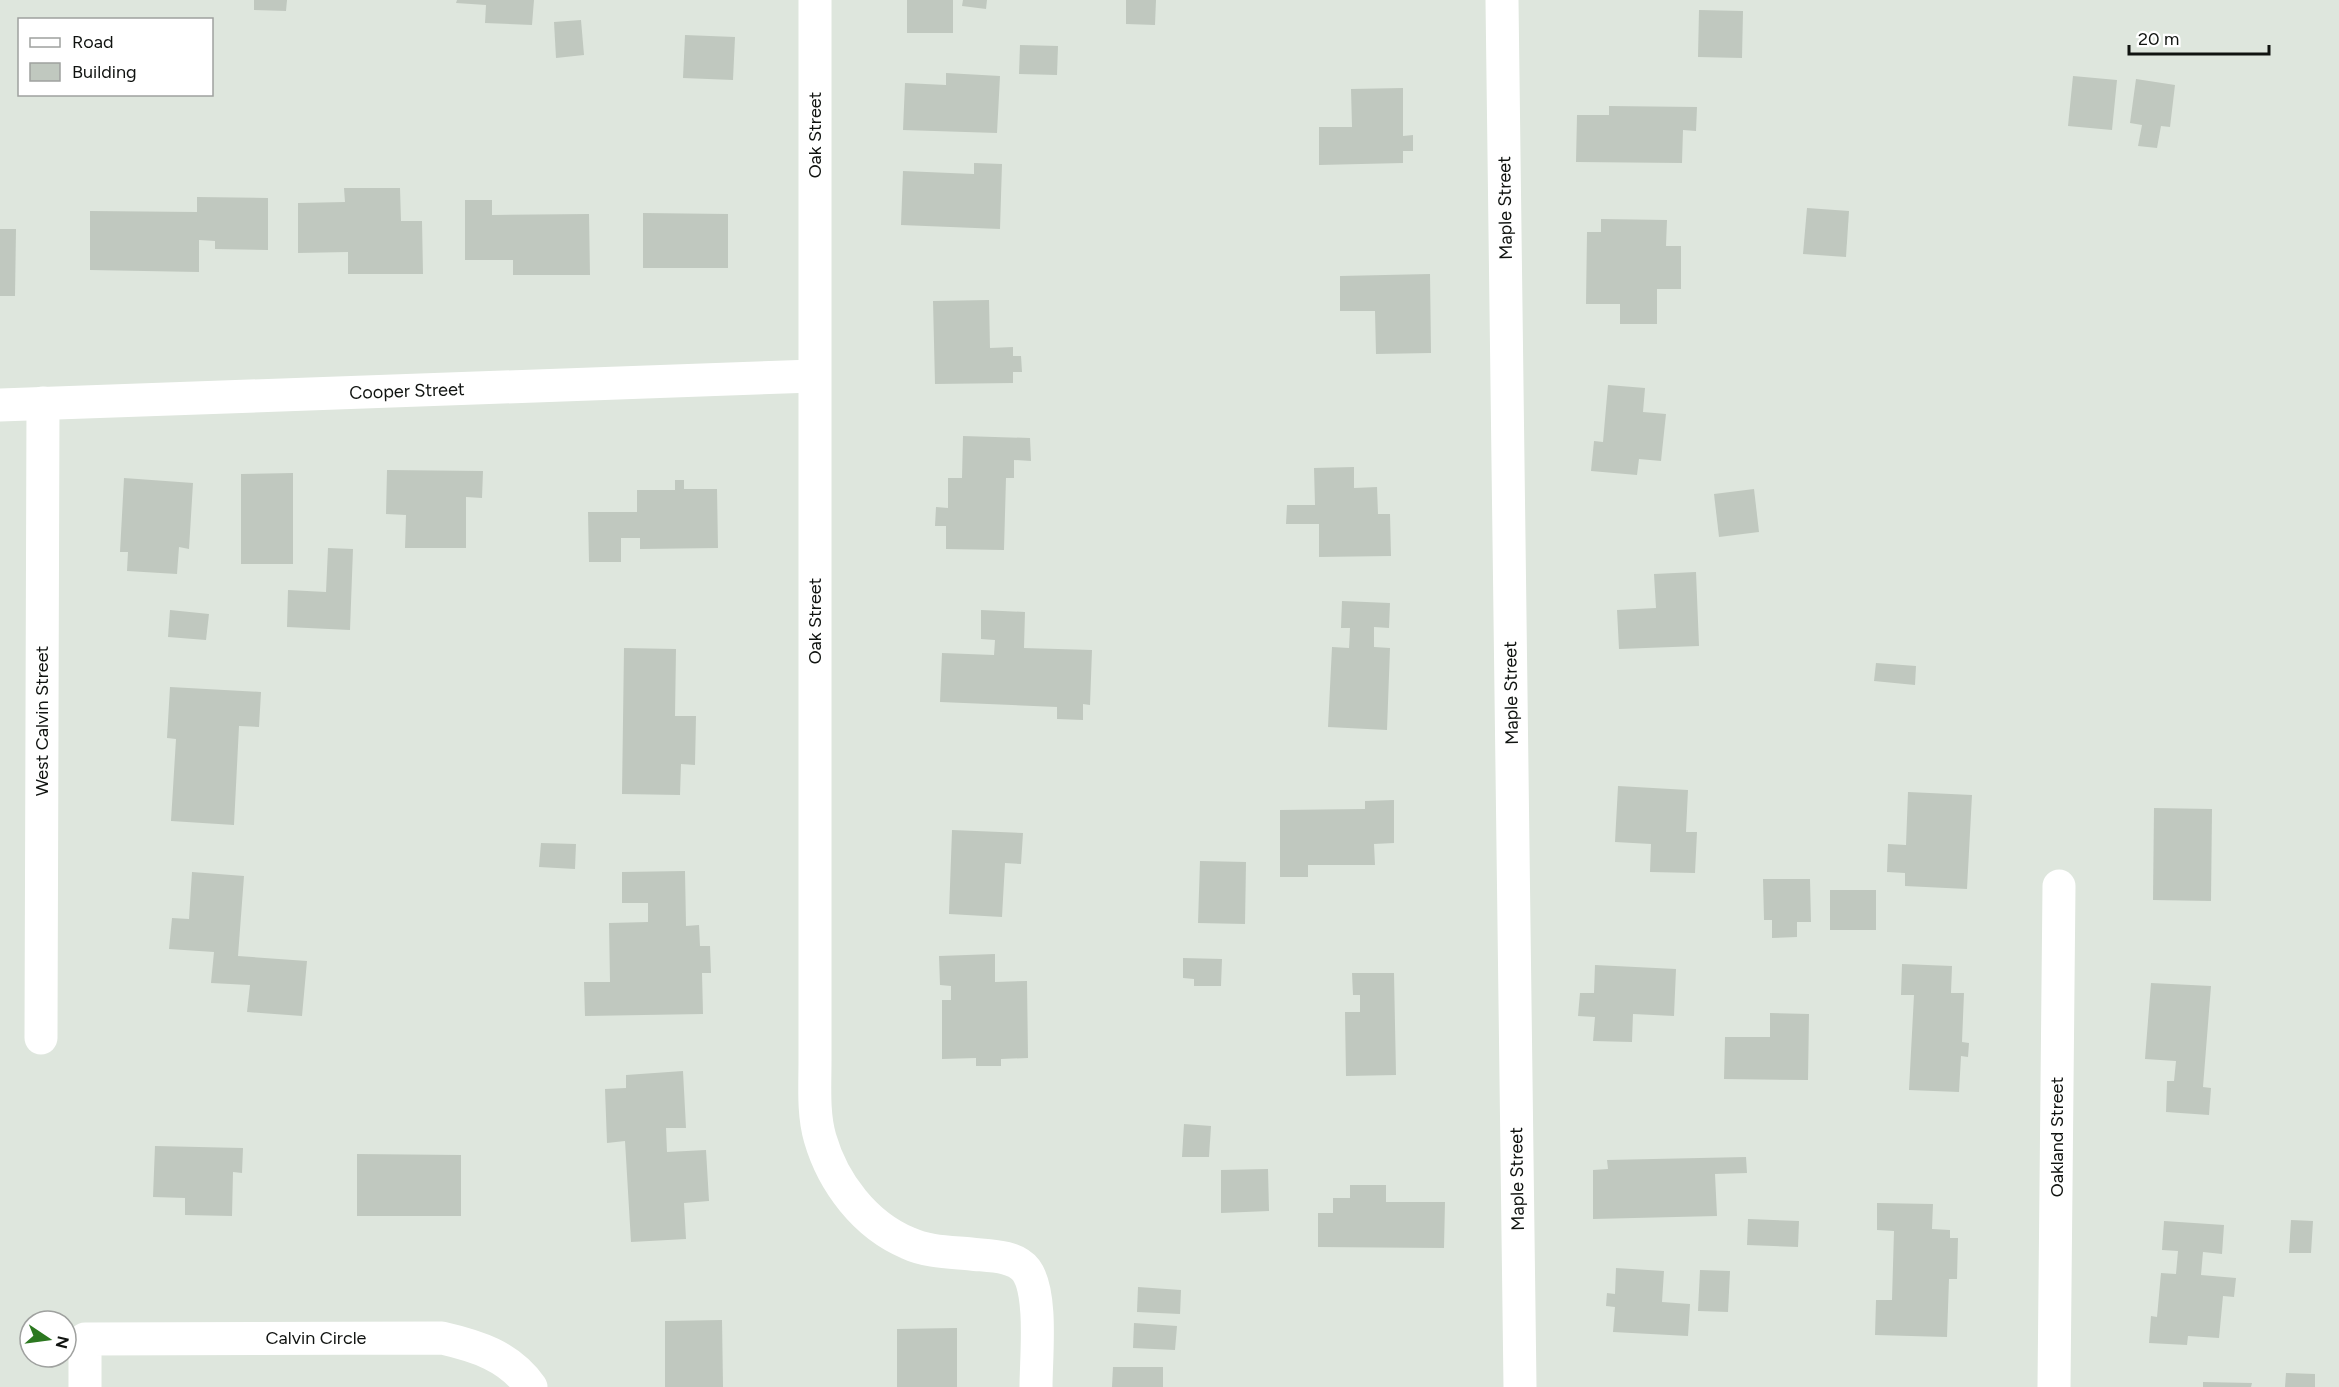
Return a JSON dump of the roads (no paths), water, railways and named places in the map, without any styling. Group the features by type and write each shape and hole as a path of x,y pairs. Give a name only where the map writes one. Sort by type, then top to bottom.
{"street":[{"name":"Oak Street","path":"815,0 816,1113 820,1137 839,1182 853,1202 875,1223 909,1244 934,1250 1010,1259 1020,1264 1029,1276 1035,1294 1036,1387"},
{"name":"Maple Street","path":"1502,0 1520,1387"},
{"name":"Cooper Street","path":"0,405 814,376"},
{"name":"West Calvin Street","path":"41,1038 43,403"},
{"name":"Oakland Street","path":"2055,1387 2059,886"},
{"name":"Calvin Circle","path":"85,1387 85,1339 442,1338 469,1344 498,1356 518,1370 531,1387"}]}
